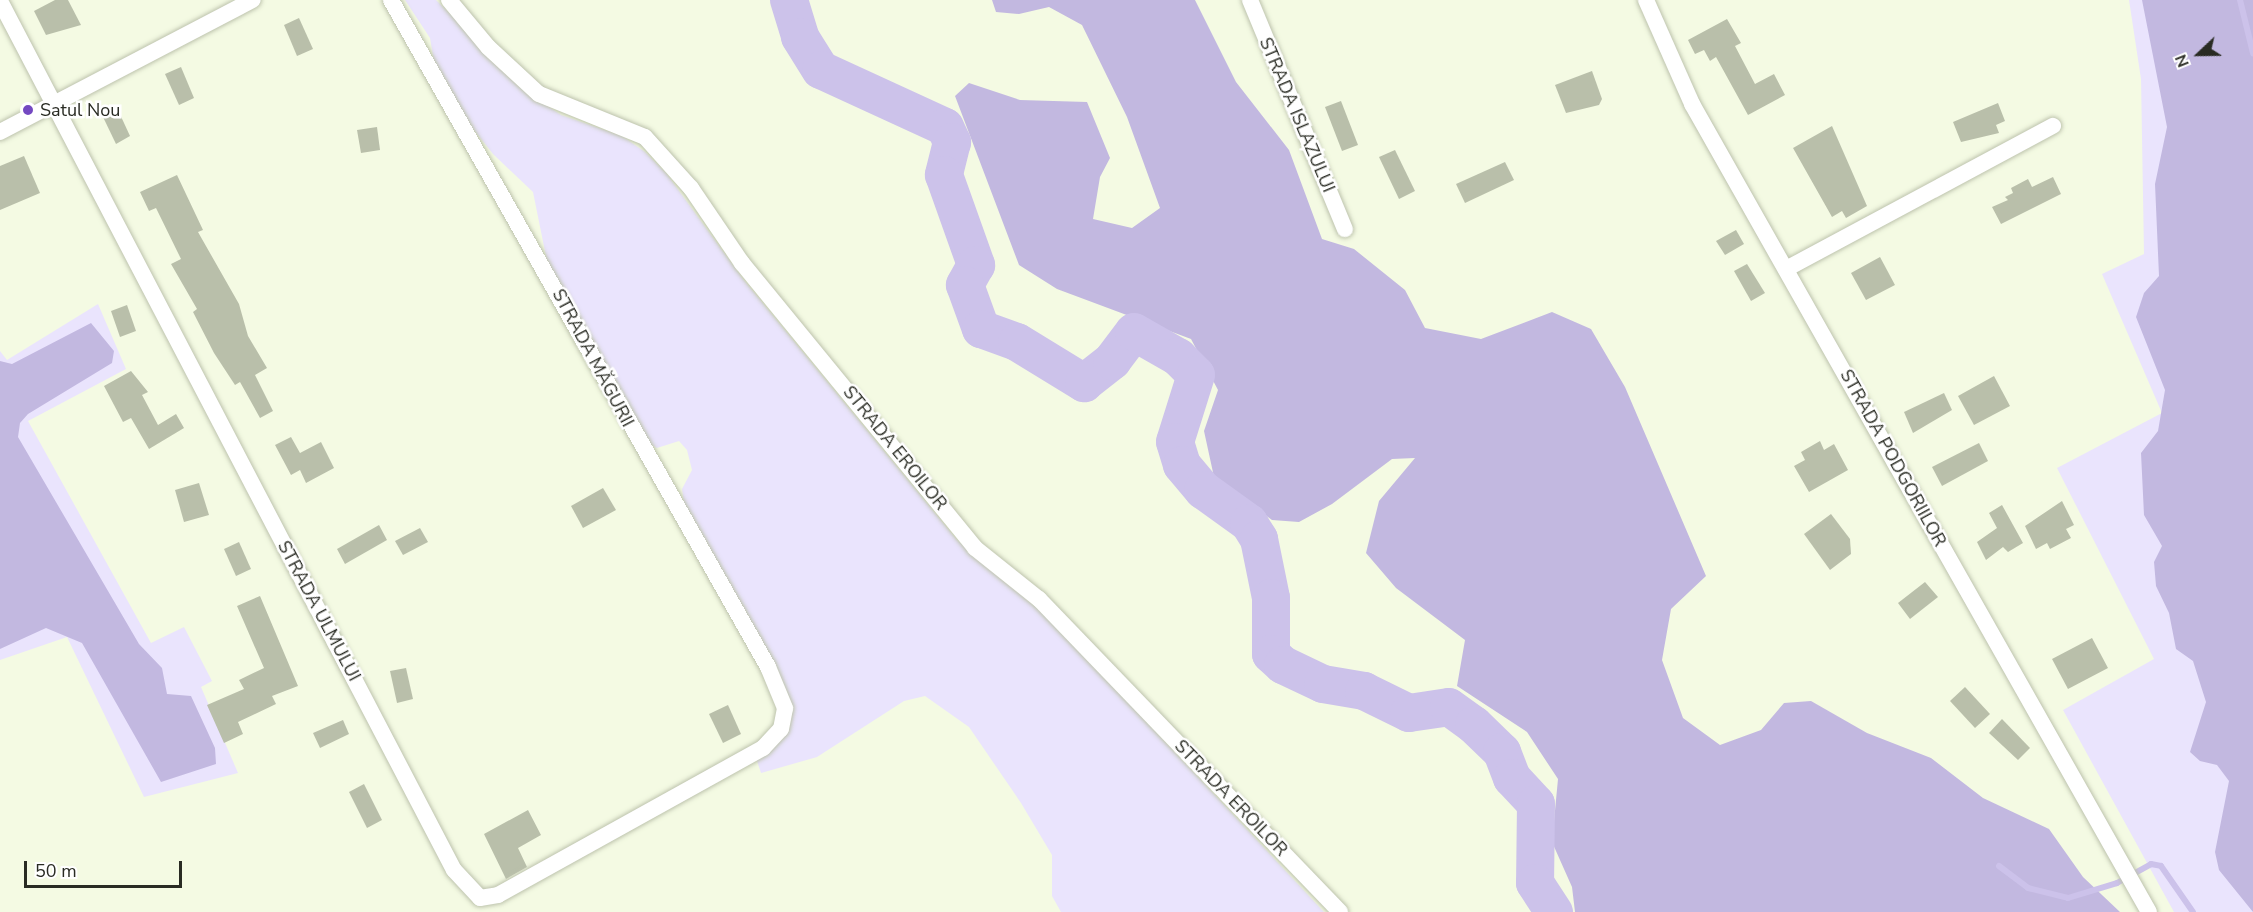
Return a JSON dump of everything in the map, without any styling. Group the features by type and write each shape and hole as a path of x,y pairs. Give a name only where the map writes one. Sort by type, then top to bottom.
{"street":[{"path":"0,132 253,0"},
{"name":"STRADA MĂGURII","path":"391,0 768,667 784,698 783,719"},
{"name":"STRADA EROILOR","path":"449,0 488,47 539,94 645,137 691,188 742,262 975,548 1039,599 1340,912"},
{"name":"STRADA ISLAZULUI","path":"1250,0 1345,229"},
{"name":"STRADA PODGORIILOR","path":"1646,0 1692,104 2149,912"},
{"name":"STRADA ULMULUI","path":"0,1 466,886 480,898 498,895 763,748 776,736 783,719"},
{"path":"1786,269 2054,126"}],"shaded area":[{"path":"405,0 436,0 534,97 561,115 622,136 645,152 666,173 743,279 957,540 1054,623 1324,912 1061,912 1052,896 1052,855 1021,803 969,727 925,696 904,701 817,757 761,773 756,758 789,730 791,707 684,504 682,489 692,470 687,450 679,441 657,448 648,443 553,291 533,192 493,154 458,110 435,68 430,38"},
{"path":"992,0 1195,0 1236,82 1289,150 1322,239 1354,249 1405,290 1425,328 1481,339 1552,312 1591,329 1625,387 1706,576 1671,609 1662,660 1683,718 1720,745 1761,730 1784,703 1811,701 1867,733 1931,758 1983,798 2049,829 2083,877 2120,912 1575,912 1572,887 1552,842 1558,779 1527,732 1457,686 1465,640 1396,588 1366,553 1379,501 1415,458 1392,459 1332,504 1299,522 1272,520 1214,477 1204,431 1218,390 1191,339 1057,289 1019,265 955,96 969,83 1020,100 1087,102 1110,158 1100,177 1093,219 1132,228 1160,208 1127,117 1082,25 1049,7 1019,14 996,12"},
{"path":"2129,0 2253,0 2253,912 2174,912 2063,710 2154,659 2057,468 2162,413 2102,274 2144,254 2141,79"},
{"path":"2142,0 2253,0 2253,912 2219,870 2215,852 2229,781 2217,765 2200,761 2190,752 2206,702 2193,661 2176,649 2169,613 2156,586 2154,562 2162,546 2144,515 2141,453 2158,431 2165,390 2136,317 2144,293 2159,276 2155,184 2167,127"},
{"path":"98,304 126,369 28,421 151,643 184,627 212,681 201,687 238,773 144,797 67,637 0,660 0,351 7,360"},
{"path":"91,323 114,351 112,363 28,414 20,423 18,437 139,644 162,668 167,694 191,696 215,748 216,764 161,782 82,643 46,628 0,649 0,361 12,364"}],"building":[{"path":"55,0 68,0 81,25 46,35 34,11"},
{"path":"299,18 313,49 297,56 284,25"},
{"path":"1727,19 1741,43 1735,46 1755,84 1774,74 1785,95 1748,115 1716,57 1710,61 1704,50 1695,54 1688,40"},
{"path":"181,67 194,98 179,105 165,74"},
{"path":"1592,71 1602,99 1599,105 1566,113 1555,85"},
{"path":"1341,101 1358,145 1342,151 1325,107"},
{"path":"1998,103 2005,121 1996,125 1999,133 1961,142 1953,122"},
{"path":"118,110 130,136 116,144 103,117"},
{"path":"1832,126 1867,206 1846,218 1842,211 1832,217 1793,148"},
{"path":"377,127 380,150 361,153 357,130"},
{"path":"1395,150 1415,191 1399,199 1379,157"},
{"path":"24,156 40,193 0,210 0,166"},
{"path":"1505,162 1514,180 1465,203 1456,184"},
{"path":"177,175 203,230 198,232 239,304 248,336 267,368 255,375 273,411 260,418 240,382 235,385 214,353 193,312 197,309 171,264 181,259 156,208 149,211 140,192"},
{"path":"2053,177 2061,194 2001,224 1992,207 2008,200 2005,197 2013,193 2011,188 2028,179 2032,187"},
{"path":"1736,230 1744,244 1725,255 1716,241"},
{"path":"1880,257 1895,285 1866,300 1851,273"},
{"path":"1747,264 1765,293 1751,301 1734,271"},
{"path":"127,305 136,331 120,337 111,311"},
{"path":"131,371 148,392 142,395 158,425 176,414 184,428 149,449 131,418 123,422 104,386"},
{"path":"1994,376 2010,406 1974,425 1958,396"},
{"path":"1944,393 1952,410 1913,433 1904,412"},
{"path":"291,437 300,453 321,442 334,468 306,483 300,470 291,475 275,445"},
{"path":"1820,441 1824,450 1834,444 1848,470 1809,492 1794,466 1805,460 1801,452"},
{"path":"1979,443 1988,461 1942,486 1932,467"},
{"path":"199,483 209,515 184,522 175,490"},
{"path":"603,488 616,510 583,528 571,506"},
{"path":"2062,501 2074,525 2066,529 2071,538 2050,549 2047,543 2036,549 2025,526"},
{"path":"2002,505 2023,543 2008,552 2003,547 1986,560 1977,542 1997,528 1989,513"},
{"path":"1831,514 1850,539 1851,554 1830,570 1804,534"},
{"path":"379,525 387,540 345,564 337,549"},
{"path":"420,528 428,542 403,555 395,541"},
{"path":"239,542 251,569 236,576 224,549"},
{"path":"1925,582 1938,597 1910,619 1898,603"},
{"path":"260,596 298,686 272,696 276,704 238,722 243,734 224,743 207,705 244,689 239,680 264,668 237,606"},
{"path":"2092,638 2108,668 2068,689 2052,659"},
{"path":"406,668 413,699 397,703 390,671"},
{"path":"1965,687 1990,714 1975,728 1950,701"},
{"path":"728,705 741,734 723,743 709,714"},
{"path":"2002,719 2030,748 2018,760 1989,733"},
{"path":"343,720 349,734 320,748 313,733"},
{"path":"364,784 382,820 367,828 349,792"},
{"path":"528,810 541,835 518,848 527,867 506,879 484,834"}],"waterway":[{"path":"789,0 800,37 821,70 945,127 952,142 944,175 976,265 965,285 981,329 1017,342 1084,383 1112,361 1134,332 1178,357 1196,375 1175,442 1182,465 1203,490 1249,523 1259,539 1271,598 1271,654 1283,665 1323,684 1364,691 1409,713 1449,707 1474,725 1502,752 1512,778 1536,804 1535,883 1554,912"},
{"path":"2240,0 2253,53"},
{"path":"1999,866 2028,888 2068,898 2117,883 2151,864 2161,866 2193,912"}],"place":[{"name":"Satul Nou","path":"28,110"}]}
